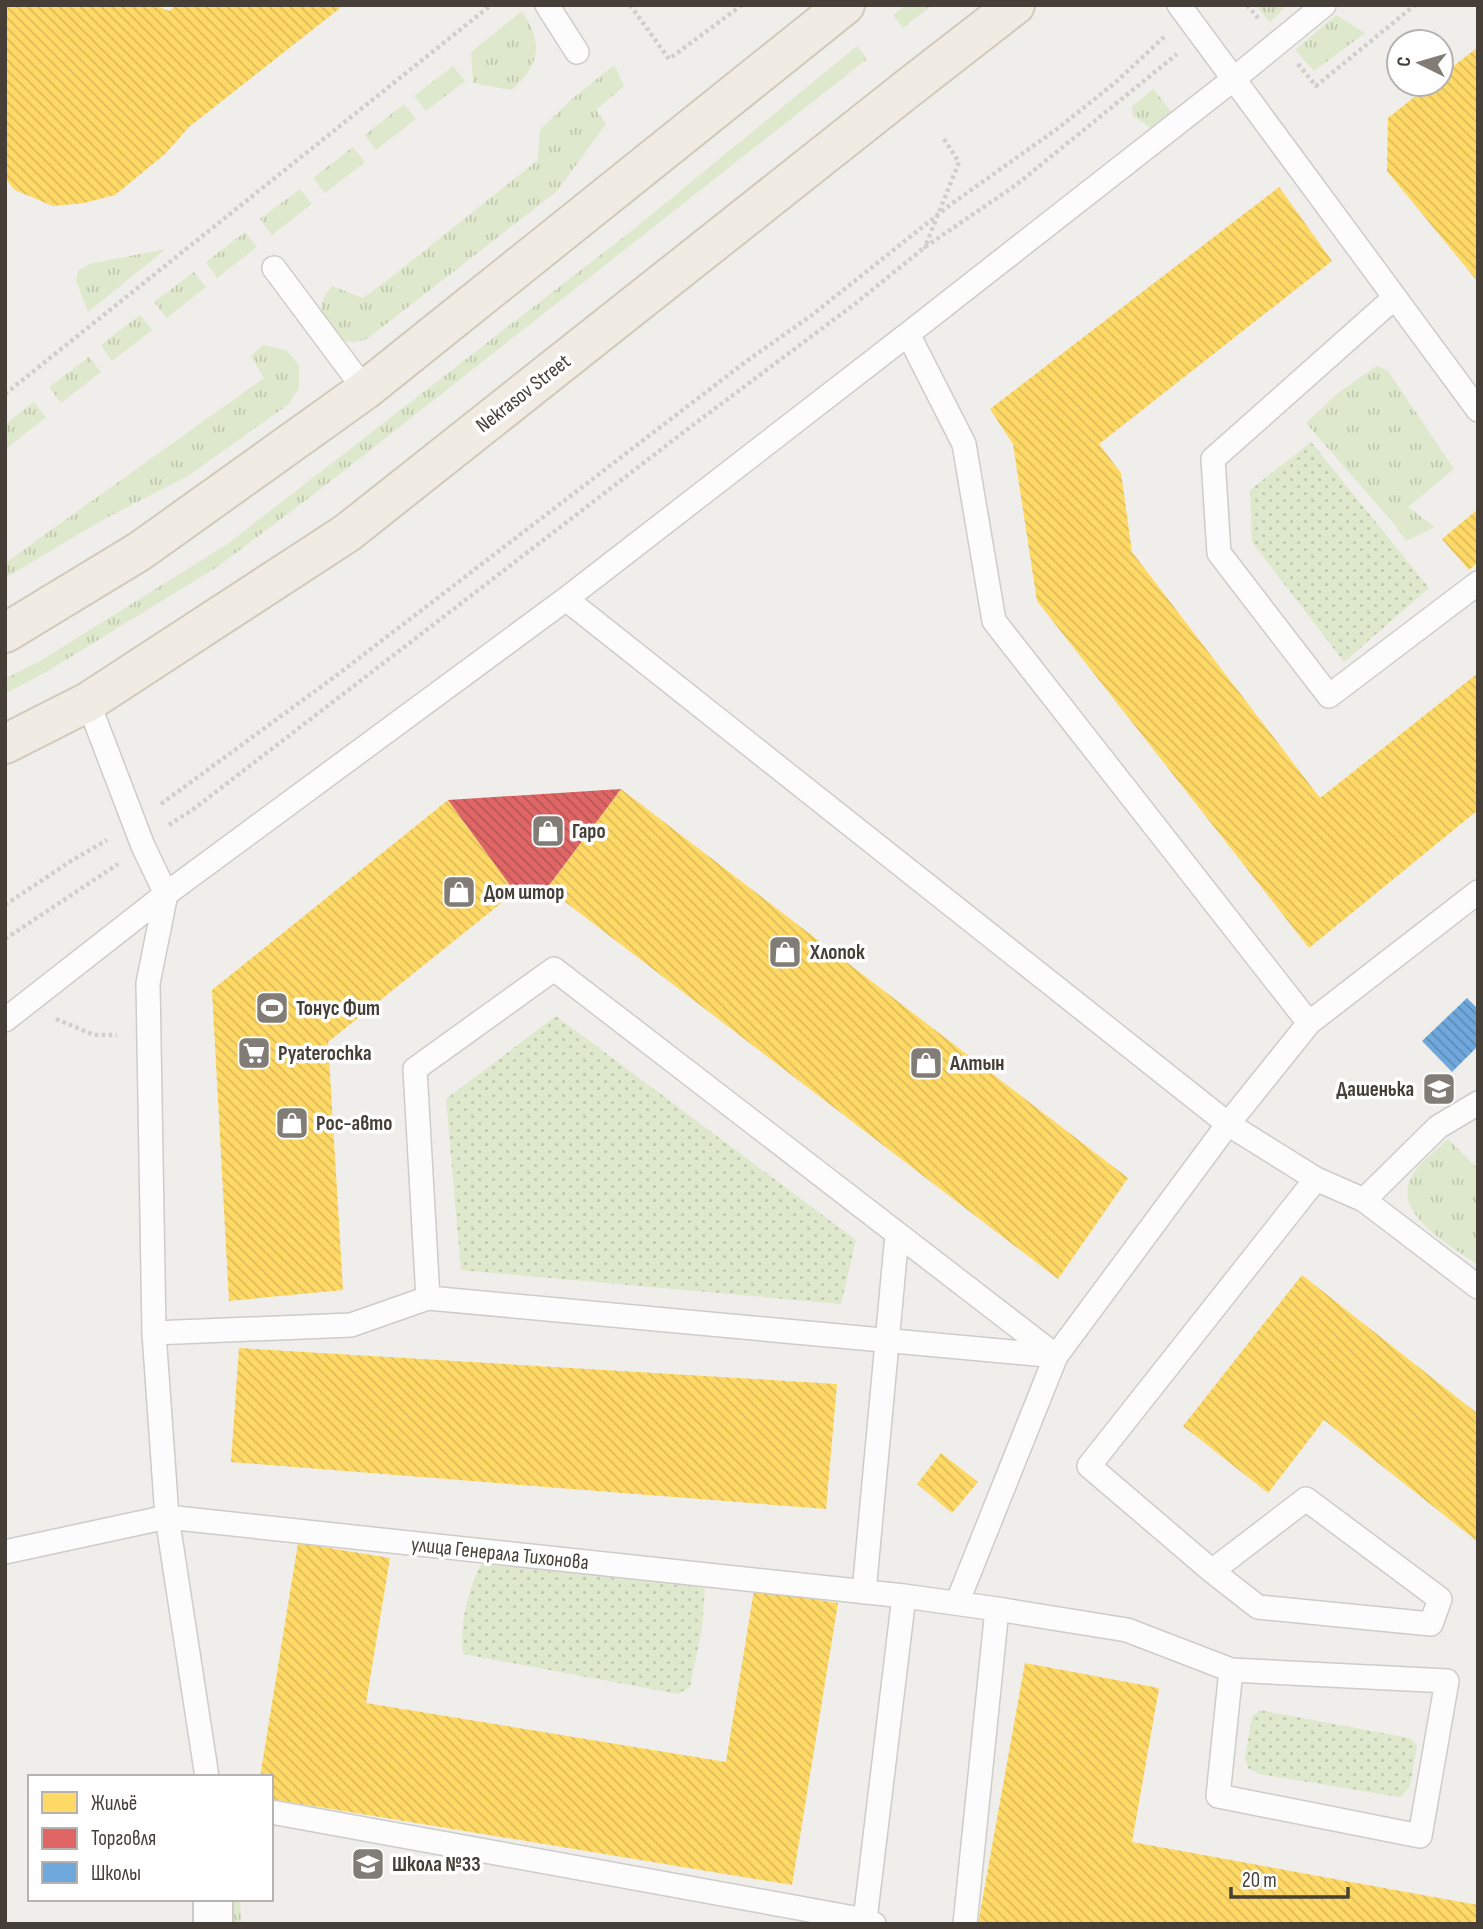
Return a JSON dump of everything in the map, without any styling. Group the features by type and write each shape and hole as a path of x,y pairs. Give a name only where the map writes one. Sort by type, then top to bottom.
{"main road":[{"path":"5,633 140,551 365,390 845,5"},
{"name":"Nekrasov Street","path":"5,744 88,702 347,533 1015,5"}],"street":[{"path":"213,1901 214,1924"}],"lane":[{"path":"547,5 577,52"},
{"path":"14,1013 166,894 566,599 1235,78 1324,5"},
{"path":"1182,10 1235,78 1394,299 1478,410"},
{"path":"274,268 365,390"},
{"path":"1394,299 1213,459 1220,553 1329,696 1478,583"},
{"path":"908,334 964,444 994,621 1309,1023"},
{"path":"566,599 1227,1124 1316,1179 1364,1200 1478,1287"},
{"path":"88,702 143,846 166,894 148,983 154,1333 167,1517 207,1775"},
{"path":"957,1603 1056,1356 1227,1124 1309,1023 1478,892"},
{"path":"428,1298 415,1069 554,969 1056,1356"},
{"path":"1364,1200 1438,1127 1478,1103"},
{"path":"1212,1571 1306,1499 1440,1599 1431,1624 1258,1607 1212,1571 1090,1466 1316,1179"},
{"path":"864,1592 897,1234"},
{"path":"154,1333 351,1325 428,1298 1056,1356"},
{"name":"улица Генерала Тихонова","path":"5,1552 167,1517 957,1603 1127,1630 1231,1670 1447,1681 1420,1836 1218,1796 1231,1670"},
{"path":"273,1812 870,1922 904,1597"},
{"path":"965,1924 997,1609"}],"path":[{"path":"5,394 491,5"},
{"path":"629,5 669,59 742,5"},
{"path":"5,905 71,860 135,824 337,675 733,371 812,315 938,215 1037,144 1106,90 1182,10"},
{"path":"5,939 195,808 856,303 925,247 1016,185 1200,36"},
{"path":"925,247 959,162 944,139"},
{"path":"14,1013 94,1035 149,1035"}],"green space":[{"path":"906,5 932,5 903,28 893,15"},
{"path":"1255,5 1288,5 1270,22"},
{"path":"522,11 536,43 536,53 529,71 512,90 473,83 471,52"},
{"path":"1336,15 1365,33 1314,71 1295,50"},
{"path":"857,46 867,59 322,488 217,567 46,672 5,694 5,679 40,661 226,545 634,229"},
{"path":"614,65 624,86 596,110 606,124 557,191 367,339 354,342 336,340 327,326 321,307 332,286 363,298 390,278 538,160 540,130 573,98"},
{"path":"453,66 465,81 426,111 414,96"},
{"path":"1153,89 1173,114 1154,130 1133,116 1132,107"},
{"path":"404,104 416,119 376,150 365,135"},
{"path":"353,147 365,162 325,193 313,178"},
{"path":"300,189 312,204 272,235 260,219"},
{"path":"245,232 257,247 217,278 206,262"},
{"path":"166,249 88,312 76,280 78,271 89,264"},
{"path":"194,272 206,287 167,318 154,302"},
{"path":"140,315 152,330 112,361 101,345"},
{"path":"263,345 286,350 299,365 299,388 289,404 188,476 106,518 5,578 5,563 264,378 251,356"},
{"path":"89,357 101,372 61,403 49,387"},
{"path":"1377,366 1388,371 1454,469 1408,507 1435,527 1406,541 1306,423 1338,393"},
{"path":"34,402 46,417 7,448 5,424"},
{"path":"1311,442 1429,588 1344,662 1252,542 1250,490"},
{"path":"556,1016 856,1240 841,1304 461,1270 446,1099"},
{"path":"1448,1139 1478,1169 1478,1265 1426,1227 1409,1202 1408,1188 1413,1174"},
{"path":"481,1564 705,1588 702,1628 690,1687 678,1694 463,1654 462,1631 466,1608"},
{"path":"1260,1710 1409,1738 1417,1745 1410,1787 1400,1797 1259,1774 1248,1768 1245,1759 1252,1716"},
{"path":"223,1901 240,1901 241,1924 224,1924"}],"building: Жильё":[{"path":"5,5 155,5 169,11 177,5 344,5 189,127 165,154 115,195 84,203 53,206 15,190 5,178"},
{"path":"1478,47 1478,282 1387,171 1388,118 1413,98 1455,98 1455,65"},
{"path":"1279,187 1332,261 1099,444 1121,473 1132,552 1320,798 1478,673 1478,810 1309,948 1037,601 1013,444 990,409"},
{"path":"1478,509 1478,562 1469,570 1442,539"},
{"path":"621,789 1128,1178 1058,1279 547,888"},
{"path":"448,800 515,892 328,1042 343,1290 229,1301 212,990"},
{"path":"1302,1275 1478,1414 1478,1542 1324,1420 1268,1493 1183,1426"},
{"path":"239,1348 837,1384 826,1509 231,1462"},
{"path":"941,1453 978,1482 952,1513 917,1484"},
{"path":"298,1543 390,1558 366,1703 726,1762 754,1590 838,1603 792,1885 273,1799 273,1775 260,1775"},
{"path":"1025,1663 1159,1688 1132,1842 1478,1905 1478,1924 978,1924"}],"building: Торговля":[{"path":"621,789 547,888 515,892 448,800"}],"building: Школы":[{"path":"1467,998 1478,1009 1478,1046 1452,1072 1422,1041"}],"place":[{"name":"Гаро","path":"548,831"},
{"name":"Дом штор","path":"459,892"},
{"name":"Хлопок","path":"785,952"},
{"name":"Тонус Фит","path":"272,1008"},
{"name":"Pyaterochka","path":"254,1053"},
{"name":"Алтын","path":"926,1063"},
{"name":"Дашенька","path":"1439,1089"},
{"name":"Рос-авто","path":"292,1123"},
{"name":"Школа №33","path":"368,1864"}]}
